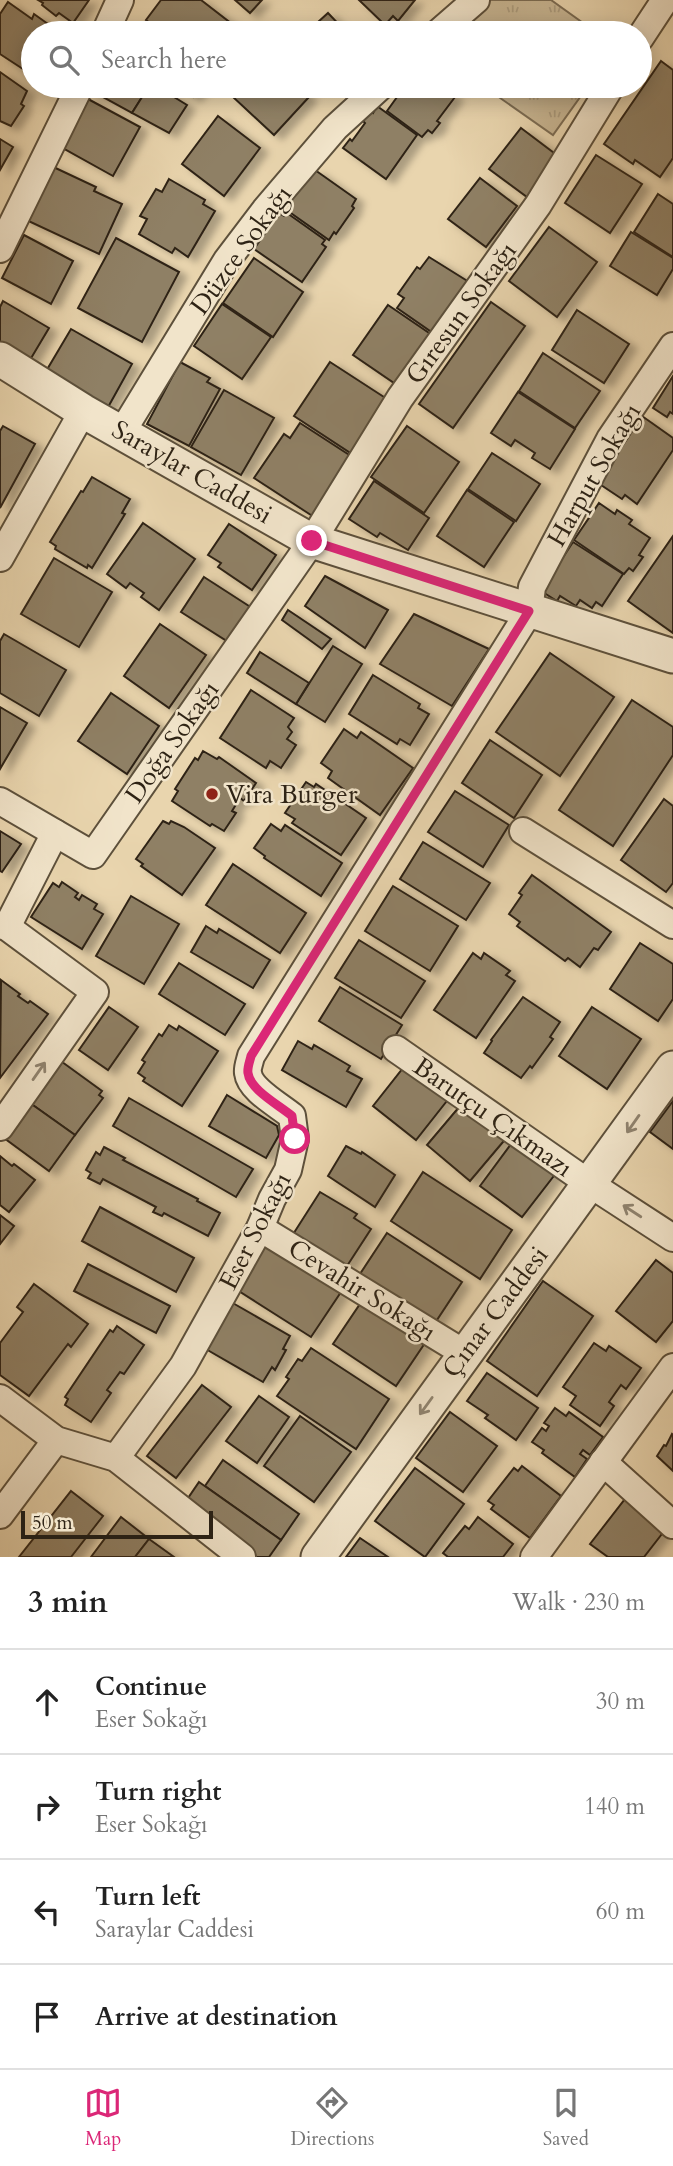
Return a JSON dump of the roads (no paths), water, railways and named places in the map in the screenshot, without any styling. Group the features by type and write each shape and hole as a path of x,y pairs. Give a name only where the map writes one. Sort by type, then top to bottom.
{"street":[{"path":"110,21 120,0"},
{"path":"452,21 476,0"},
{"path":"651,21 665,0"},
{"path":"0,249 74,98"},
{"name":"Düzce Sokağı","path":"122,432 227,260 265,210 335,128 368,98"},
{"name":"Gıresun Sokağı","path":"312,541 400,398 538,205 604,98"},
{"name":"Harput Sokağı","path":"529,611 532,587 610,439 673,345"},
{"name":"Saraylar Caddesi","path":"0,359 83,411 312,541 673,656"},
{"path":"0,558 83,411"},
{"name":"Doğa Sokağı","path":"0,801 93,855 312,541"},
{"name":"Eser Sokağı","path":"116,1458 183,1366 260,1227 288,1170 295,1139 292,1116 256,1090 248,1073 251,1056 529,611"},
{"path":"523,831 673,925"},
{"path":"0,1127 95,992 4,926 55,833"},
{"name":"Barutçu Çıkmazı","path":"396,1049 590,1184 673,1238"},
{"name":"Çınar Caddesi","path":"318,1557 673,1068"},
{"name":"Cevahir Sokağı","path":"260,1227 464,1353"},
{"path":"534,1557 673,1367"},
{"path":"0,1398 56,1440 116,1458 242,1557"},
{"path":"0,1515 56,1440"},
{"path":"603,1462 673,1525"}],"place":[{"name":"Vira Burger","path":"212,794"}]}
